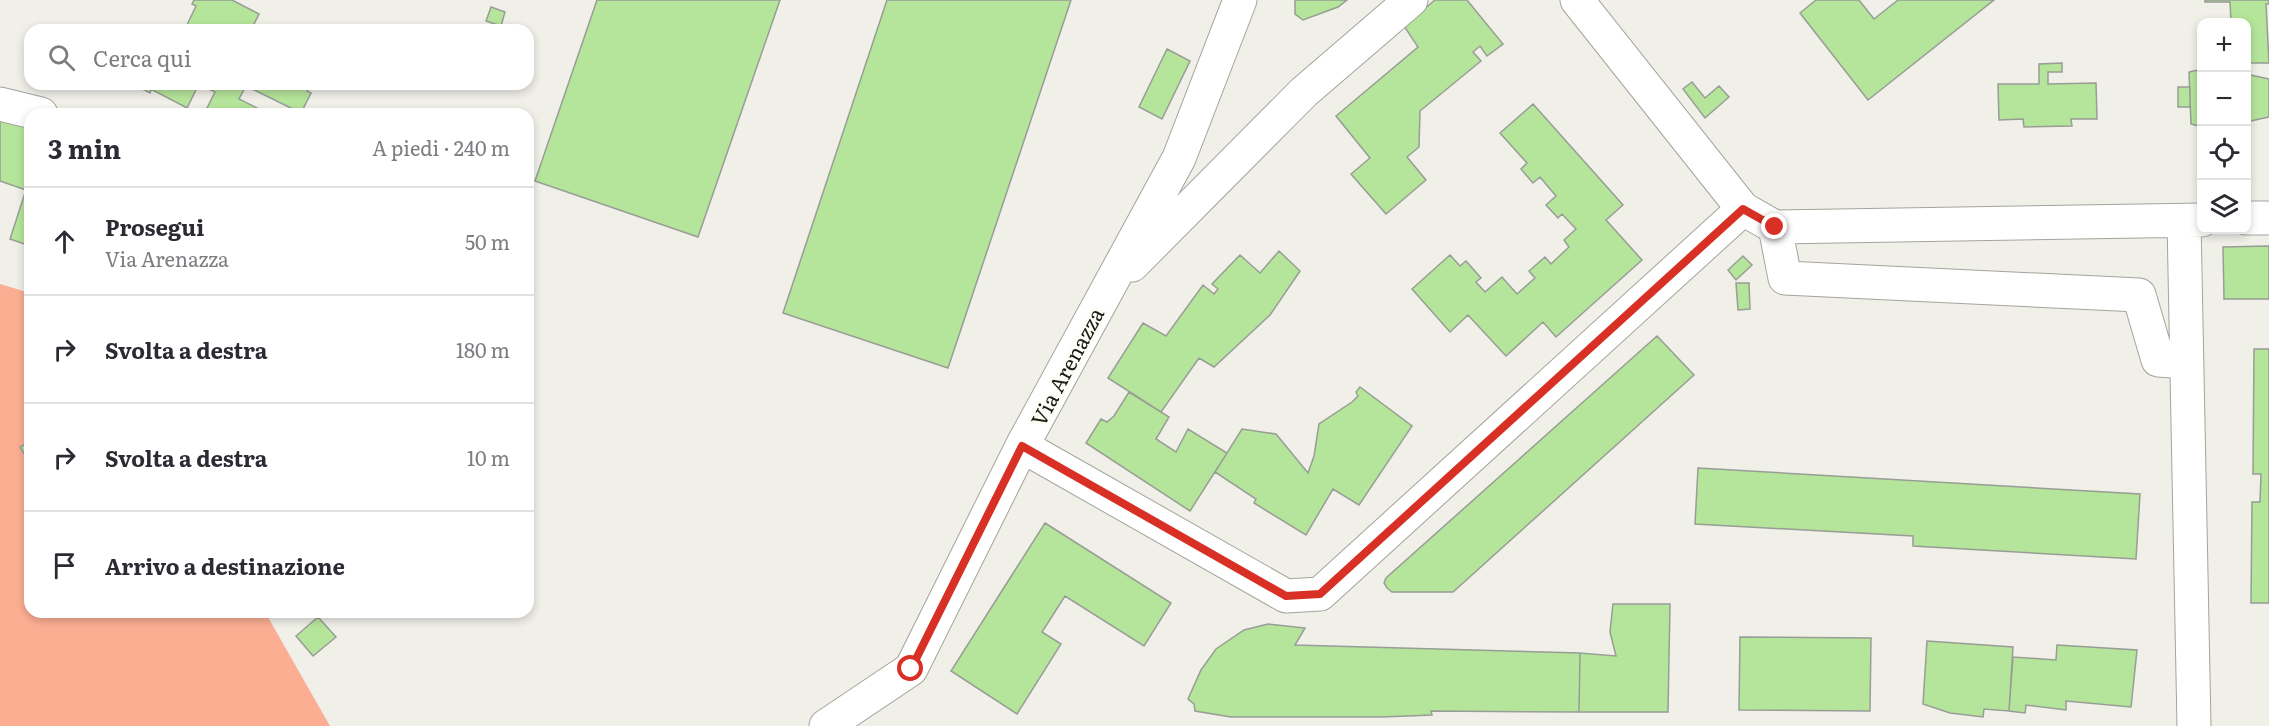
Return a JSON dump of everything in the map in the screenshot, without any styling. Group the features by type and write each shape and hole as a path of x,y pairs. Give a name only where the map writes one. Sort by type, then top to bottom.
{"street":[{"name":"Via Arenazza","path":"826,726 911,669 1022,446 1179,158 1240,0"},
{"path":"1106,291 1304,92 1411,0"},
{"path":"1576,0 1743,209 1775,227 2193,220 2187,362 2194,726"},
{"path":"0,104 24,110"},
{"path":"1022,446 1286,596 1320,594 1743,209"},
{"path":"2251,218 2269,218"},
{"path":"1775,227 1785,278 2139,295 2158,360 2187,362"}],"shaded area":[{"path":"0,284 24,291 24,618 268,618 330,726 0,726"}],"building":[{"path":"194,0 232,0 259,14 254,24 187,24 196,6 192,4"},
{"path":"597,0 780,0 698,237 535,181"},
{"path":"887,0 1071,0 948,368 783,313"},
{"path":"1295,0 1347,0 1338,7 1303,20 1295,14"},
{"path":"1435,0 1467,0 1503,44 1487,56 1480,46 1473,52 1481,61 1420,111 1419,147 1407,157 1426,180 1386,214 1351,174 1370,158 1336,116 1418,47 1404,26"},
{"path":"1816,0 1859,0 1874,19 1898,0 1994,0 1868,100 1800,13"},
{"path":"2205,0 2269,0 2269,4 2266,4 2269,63 2251,63 2251,18 2231,18 2230,2 2205,2"},
{"path":"491,7 505,12 502,24 486,21"},
{"path":"1167,49 1190,61 1162,119 1139,107"},
{"path":"2062,63 2062,72 2048,72 2048,84 2096,83 2097,119 2071,119 2072,126 2024,127 2023,119 1999,120 1998,84 2039,84 2039,64"},
{"path":"2197,70 2197,126 2191,124 2189,72"},
{"path":"2251,75 2269,79 2269,117 2251,121"},
{"path":"1692,82 1705,98 1719,86 1729,97 1705,118 1683,89"},
{"path":"2178,87 2190,87 2190,107 2178,107"},
{"path":"153,90 196,90 187,108"},
{"path":"211,90 244,90 239,99 257,108 207,108 215,92"},
{"path":"254,90 308,90 311,93 304,108 291,108"},
{"path":"1533,104 1623,205 1606,220 1642,260 1556,337 1543,322 1506,356 1468,315 1450,332 1412,289 1450,255 1460,266 1466,261 1481,278 1476,282 1485,292 1502,277 1517,294 1535,278 1529,271 1545,257 1551,264 1569,247 1564,240 1576,229 1562,214 1558,218 1546,205 1556,196 1540,177 1533,183 1521,169 1527,163 1500,133"},
{"path":"0,119 24,126 24,189 0,181"},
{"path":"24,196 24,244 10,239"},
{"path":"2269,246 2269,299 2224,299 2223,247"},
{"path":"1279,251 1300,271 1270,315 1214,367 1199,358 1161,412 1108,378 1143,323 1166,336 1203,285 1214,294 1218,289 1212,284 1240,255 1260,273"},
{"path":"1743,256 1752,265 1736,280 1728,270"},
{"path":"1736,283 1749,283 1750,309 1738,310"},
{"path":"1657,336 1694,375 1453,592 1392,592 1387,588 1384,583 1386,578"},
{"path":"2254,349 2269,349 2269,603 2251,603 2252,502 2260,502 2261,474 2253,474"},
{"path":"1360,387 1412,426 1359,505 1333,489 1306,535 1254,503 1256,499 1215,472 1242,429 1276,434 1308,473 1314,456 1319,424 1352,402 1358,396 1356,392"},
{"path":"1129,392 1169,417 1156,439 1176,452 1188,429 1227,453 1190,511 1086,443 1101,419 1107,422 1114,416"},
{"path":"1698,468 2140,494 2136,559 1913,546 1913,536 1695,524"},
{"path":"1045,523 1171,603 1144,646 1065,596 1042,632 1061,644 1017,714 951,671"},
{"path":"1613,604 1670,604 1668,712 1579,712 1580,653 1616,656 1610,632"},
{"path":"319,618 336,637 313,656 296,636"},
{"path":"1268,624 1305,628 1295,645 1580,653 1579,712 1431,711 1432,715 1382,717 1231,717 1195,711 1194,704 1188,699 1201,670 1216,649 1244,630"},
{"path":"1740,637 1871,638 1870,711 1739,710"},
{"path":"1927,641 2013,647 2009,711 1984,709 1983,717 1950,713 1923,704"},
{"path":"2057,645 2137,650 2131,707 2066,701 2066,710 2026,705 2025,713 2009,711 2013,657 2056,660"}],"route":[{"path":"911,669 1022,446 1286,596 1320,594 1743,209 1775,227"}]}
